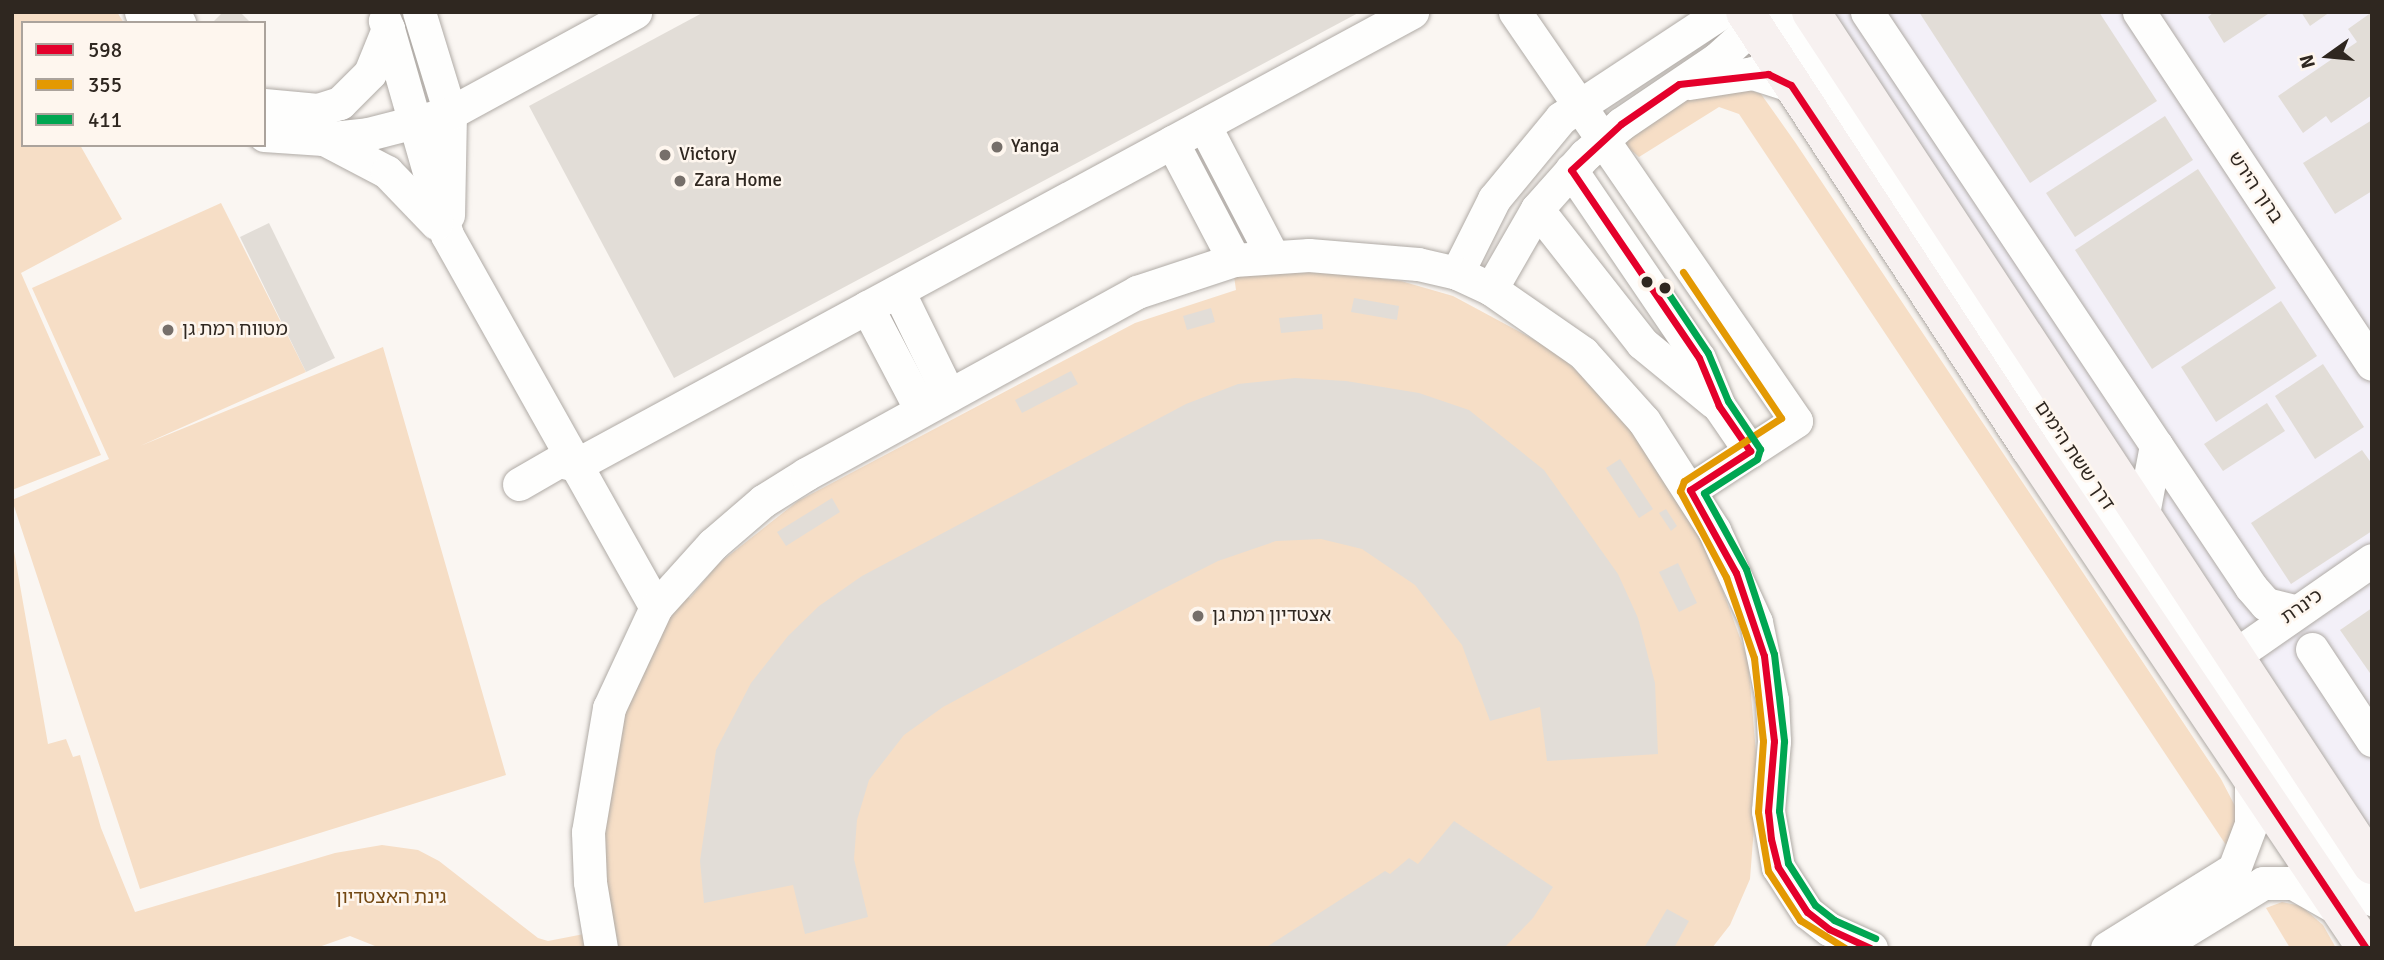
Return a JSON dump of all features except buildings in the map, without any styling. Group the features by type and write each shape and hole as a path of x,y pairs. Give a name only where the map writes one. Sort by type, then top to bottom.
{"main road":[{"name":"דרך ששת הימים","path":"1811,12 2372,865"},
{"name":"דרך ששת הימים","path":"1753,15 1791,85 2251,775 2356,905 2366,948"}],"street":[{"path":"419,12 450,113 447,235"},
{"path":"266,135 323,139 450,113 635,12"},
{"path":"519,484 559,461 576,465 1412,12"},
{"path":"1515,12 1796,421 1690,490"},
{"path":"1661,51 1683,12"},
{"path":"1867,12 2251,587 2266,604 2295,611"},
{"name":"ברוך הירש","path":"2139,12 2372,364"},
{"path":"1457,273 1494,200 1576,104 1661,51 1753,15"},
{"path":"1491,289 1538,209 1571,170 1602,139 1679,85 1753,15"},
{"name":"דרך ששת הימים","path":"1753,15 2356,905"},
{"path":"266,105 318,110 340,103 370,73 385,21"},
{"path":"385,21 447,235 656,607"},
{"path":"435,64 453,76 502,84"},
{"path":"1679,85 1754,73 1791,85"},
{"path":"1204,125 1273,257"},
{"path":"323,139 387,172 447,235"},
{"path":"1172,142 1234,260"},
{"path":"1571,170 1699,358 1719,406 1750,451"},
{"path":"1538,209 1642,343 1719,406"},
{"path":"601,948 590,882 592,793 609,708 656,607 694,562 763,501 935,402 1137,292 1234,260 1273,257 1386,258 1457,273 1491,289 1583,353 1644,421 1690,490 1736,573 1765,656 1774,741 1768,811 1778,867 1807,912 1847,944"},
{"path":"898,291 935,402"},
{"path":"867,307 935,402"},
{"path":"2142,519 2156,445"},
{"name":"כינרת","path":"2234,656 2295,611 2372,560"},
{"path":"2312,649 2372,740"},
{"path":"2107,948 2234,869 2252,824 2251,775"},
{"path":"2157,948 2263,883 2293,883 2356,905"}],"shaded area":[{"path":"1818,12 2372,12 2372,847"}],"green space":[{"path":"12,12 117,12 123,21 21,21 21,147 81,147 122,219 21,273 101,455 12,490"},
{"path":"1730,84 1761,94 1795,142 2221,779 2235,806 2237,829 2228,848 1739,114 1719,107 1639,157 1617,138 1700,90"},
{"path":"221,203 306,372 140,446 383,347 506,775 140,889 12,500 109,459 32,288"},
{"name":"אצטדיון רמת גן","path":"1327,271 1401,281 1453,296 1555,351 1613,405 1663,475 1711,558 1748,660 1758,775 1750,879 1730,925 1712,948 612,948 599,864 607,753 675,591 690,598 718,564 798,501 1135,323 1236,290 1234,276"},
{"name":"גינת האצטדיון","path":"12,540 48,744 66,739 73,757 80,755 101,828 135,912 335,853 382,845 418,850 439,861 538,938 548,941 584,934 588,948 380,948 350,936 316,948 12,948"},
{"path":"2282,902 2301,906 2323,925 2336,948 2290,948 2266,908"}],"transit line":[{"name":"598","path":"1870,948 1829,929 1807,912 1778,867 1771,839 1768,811 1774,741 1764,656 1736,573 1690,490 1750,451 1719,406 1699,358 1571,170 1621,124 1679,84 1768,74 1791,85 2366,948"},
{"name":"355","path":"1683,272 1781,418 1684,481 1680,491 1726,577 1754,658 1763,741 1758,812 1768,871 1800,920 1845,948"},
{"name":"411","path":"1664,287 1708,353 1728,401 1760,449 1757,459 1704,493 1746,569 1774,654 1784,741 1779,811 1788,863 1815,905 1834,920 1875,938"}],"place":[{"name":"Yanga","path":"997,147"},
{"name":"Victory","path":"665,155"},
{"name":"Zara Home","path":"680,181"},
{"name":"מטווח רמת גן","path":"168,330"},
{"name":"אצטדיון רמת גן","path":"1198,616"}]}
